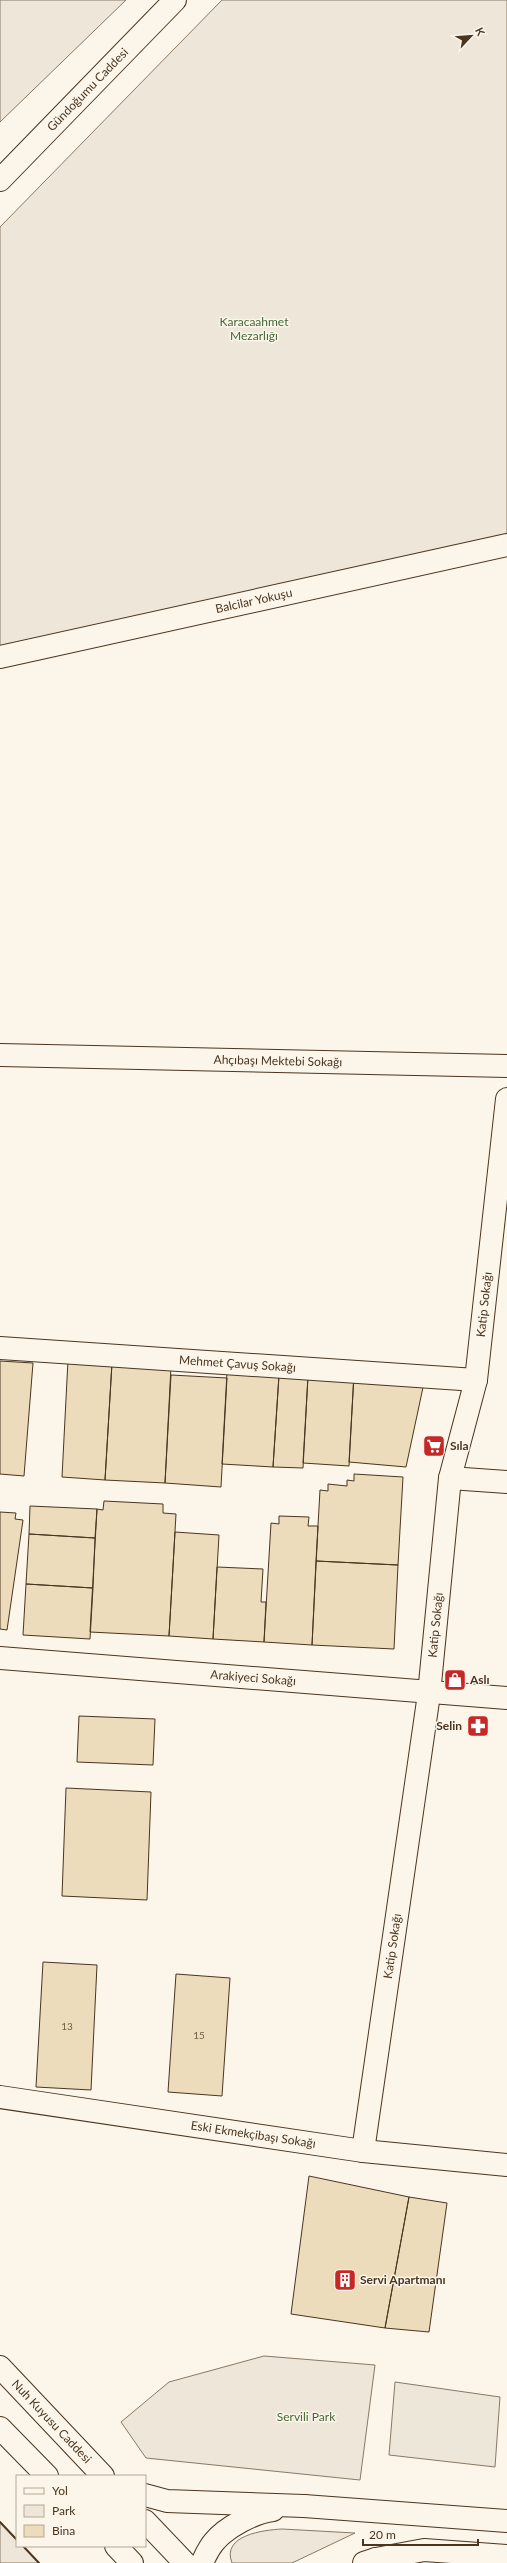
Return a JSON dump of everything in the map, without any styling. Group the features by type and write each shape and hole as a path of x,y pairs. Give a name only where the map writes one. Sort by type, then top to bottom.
{"street":[{"name":"Gündoğumu Caddesi","path":"0,180 175,0"},
{"name":"Balcilar Yokuşu","path":"0,657 507,545"},
{"name":"Ahçıbaşı Mektebi Sokağı","path":"0,1055 507,1066"},
{"name":"Katip Sokağı","path":"363,2151 429,1694 450,1478 476,1380 507,1099"},
{"name":"Mehmet Çavuş Sokağı","path":"0,1348 476,1380"},
{"path":"450,1478 507,1482"},
{"name":"Arakiyeci Sokağı","path":"0,1658 429,1694 507,1698"},
{"name":"Eski Ekmekçibaşı Sokağı","path":"0,2097 363,2151 507,2165"},
{"name":"Nuh Kuyusu Caddesi","path":"0,2367 102,2475"},
{"path":"0,2428 46,2475"},
{"path":"146,2495 167,2501 304,2506 507,2521"},
{"path":"202,2563 215,2540 244,2519 263,2511 304,2506"},
{"path":"146,2522 185,2563"},
{"path":"117,2547 132,2563"},
{"path":"371,2562 424,2550 507,2556"}],"green space":[{"path":"0,0 126,0 0,122"},
{"name":"Karacaahmet Mezarlığı","path":"222,0 507,0 507,536 0,649 0,227"},
{"name":"Servili Park","path":"264,2356 375,2365 360,2480 146,2458 121,2422 169,2382"},
{"path":"0,2522 16,2539 16,2547 24,2547 39,2563 0,2563"},
{"path":"282,2529 355,2533 292,2563 232,2563 230,2554 233,2546 238,2540 255,2533"}],"shaded area":[{"path":"395,2382 500,2397 495,2467 389,2455"}],"building":[{"path":"68,1360 112,1363 105,1480 62,1477"},
{"path":"0,1361 33,1363 24,1476 0,1474"},
{"path":"112,1363 171,1366 165,1483 105,1480"},
{"path":"227,1372 279,1375 273,1467 222,1464"},
{"path":"354,1374 425,1378 406,1467 349,1462"},
{"path":"354,1374 349,1466 303,1463 308,1376"},
{"path":"171,1375 227,1378 221,1487 165,1483"},
{"path":"279,1375 308,1376 303,1468 273,1467"},
{"path":"354,1474 403,1477 398,1565 316,1561 320,1490 328,1491 328,1484 347,1486 347,1480 354,1481"},
{"path":"104,1501 163,1504 163,1513 176,1514 169,1636 90,1632 97,1509 103,1510"},
{"path":"30,1506 97,1509 95,1538 29,1534"},
{"path":"0,1512 16,1513 15,1519 23,1520 7,1630 0,1629"},
{"path":"279,1516 309,1517 308,1526 318,1526 312,1645 264,1642 271,1523 279,1524"},
{"path":"175,1532 219,1535 213,1639 169,1636"},
{"path":"29,1534 95,1538 93,1588 26,1584"},
{"path":"316,1561 398,1565 394,1649 312,1645"},
{"path":"217,1567 263,1569 261,1602 266,1602 264,1642 213,1639"},
{"path":"26,1584 93,1588 90,1639 23,1635"},
{"path":"79,1716 155,1719 153,1765 77,1762"},
{"path":"66,1788 151,1792 147,1900 62,1896"},
{"path":"43,1962 97,1965 91,2090 36,2087"},
{"path":"176,1974 230,1978 222,2096 168,2092"},
{"name":"Servi Apartmanı","path":"309,2176 409,2197 385,2328 291,2314"},
{"path":"409,2197 447,2203 429,2332 385,2328"}],"wall":[{"path":"0,2522 16,2539"},
{"path":"24,2547 39,2563"}],"place":[{"name":"Sıla","path":"434,1446"},
{"name":"Aslı","path":"455,1680"},
{"name":"Selin","path":"478,1726"},
{"name":"Servi Apartmanı","path":"345,2280"}]}
